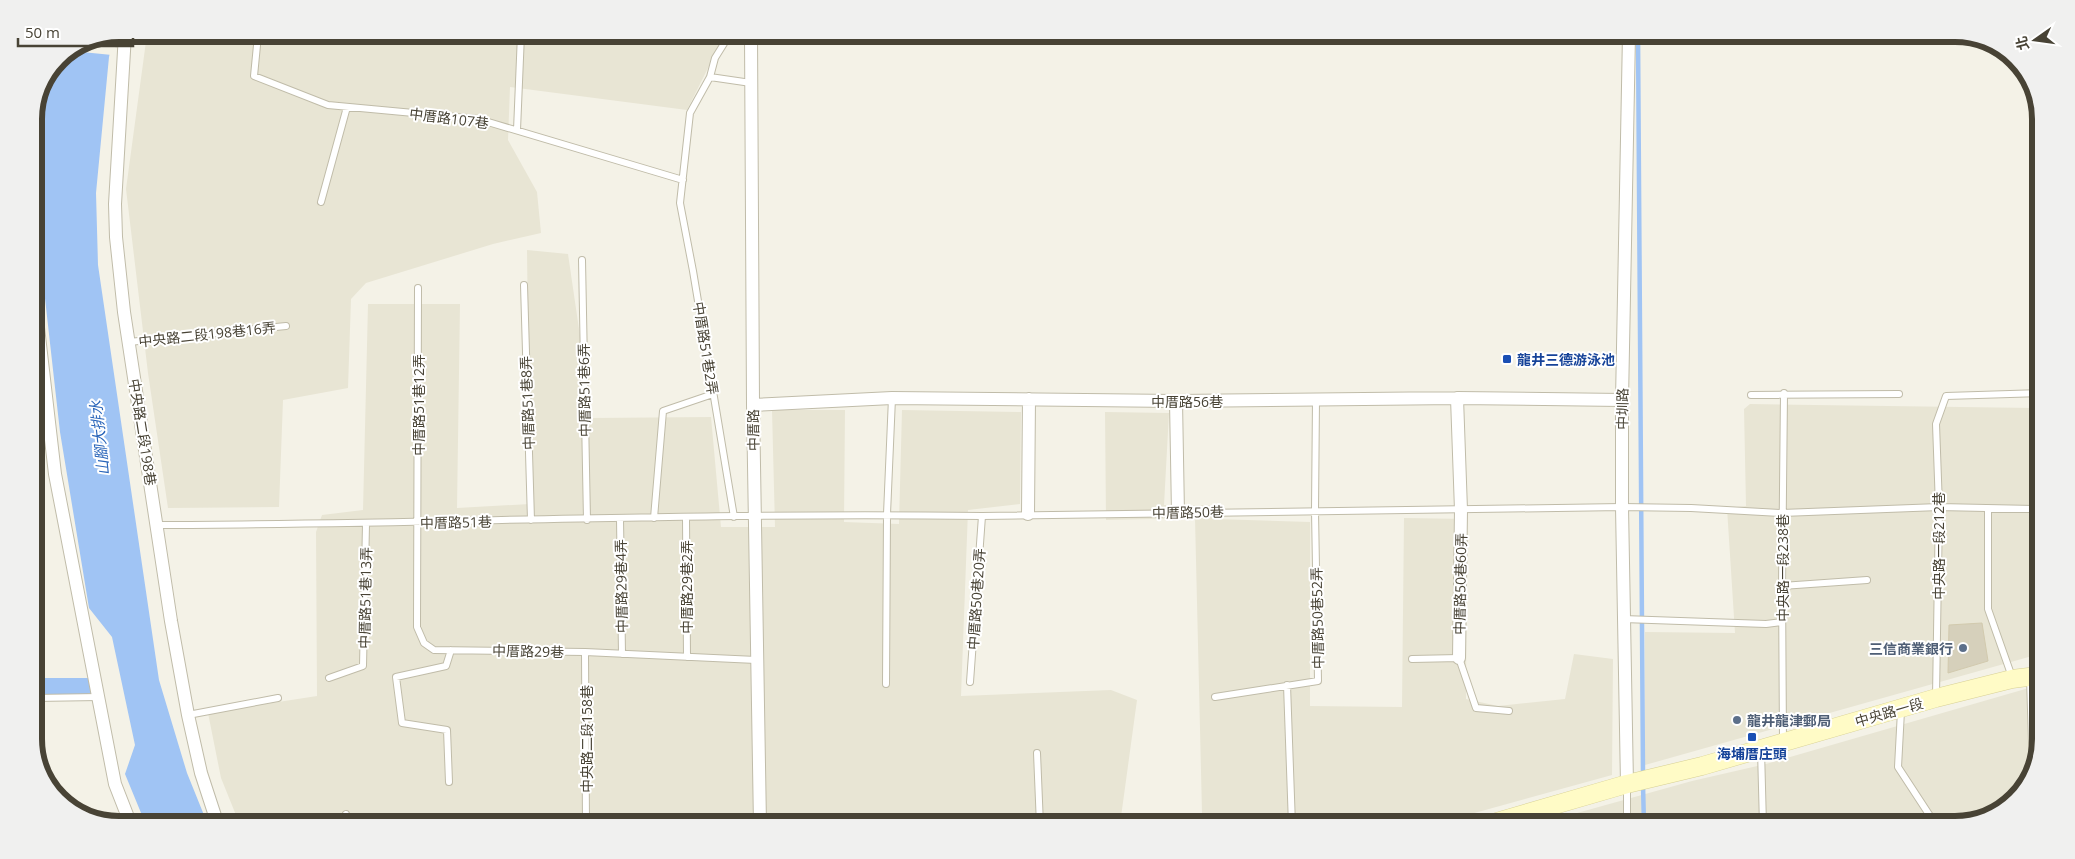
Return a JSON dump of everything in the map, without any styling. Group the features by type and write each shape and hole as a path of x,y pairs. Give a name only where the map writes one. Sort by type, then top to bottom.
{"street":[{"name":"中央路二段198巷","path":"125,43 115,204 116,236 129,342 171,621 188,715 201,773 215,816"},
{"name":"中厝路","path":"751,43 754,516 760,816"},
{"name":"中圳路","path":"1627,784 1622,400 1629,43"},
{"path":"43,374 54,474 115,784 127,816"},
{"name":"中厝路56巷","path":"753,405 892,398 1176,402 1457,398 1622,400"},
{"name":"中厝路50巷60弄","path":"1457,398 1461,510 1459,658"},
{"path":"1028,514 1029,399"},
{"path":"1176,402 1178,512"},
{"name":"中央路一段","path":"1517,816 1627,784 1761,749 1936,698 2012,678 2032,677"}],"lane":[{"name":"中厝路107巷","path":"257,43 254,76 328,105 478,119 683,180"},
{"path":"517,130 520,43"},
{"name":"中厝路51巷2弄","path":"724,43 715,58 710,77 690,113 680,203 694,272 734,517"},
{"path":"710,77 751,83"},
{"path":"321,202 347,107"},
{"name":"中厝路51巷6弄","path":"582,260 587,520"},
{"name":"中厝路51巷8弄","path":"524,286 531,520"},
{"name":"中厝路51巷12弄","path":"417,522 418,288"},
{"name":"中央路二段198巷16弄","path":"129,342 286,326"},
{"name":"中央路一段238巷","path":"1783,742 1782,513 1784,393"},
{"name":"中央路一段212巷","path":"1936,698 1939,508 1936,424 1946,396 2032,393"},
{"path":"654,518 663,411 713,394"},
{"path":"1751,394 1899,394"},
{"path":"886,684 888,514 892,398"},
{"path":"1315,511 1316,399"},
{"name":"中厝路50巷","path":"754,516 888,514 982,516 1622,507 1691,508 1782,513 1939,508 2032,509"},
{"path":"1988,509 1988,610 2012,678"},
{"name":"中厝路50巷52弄","path":"1215,697 1318,680 1315,511"},
{"name":"中厝路51巷","path":"157,525 366,524 754,516"},
{"name":"中厝路50巷20弄","path":"970,682 982,516"},
{"name":"中厝路29巷2弄","path":"686,518 686,657"},
{"name":"中厝路29巷4弄","path":"620,519 622,654"},
{"name":"中厝路29巷","path":"417,522 417,627 424,643 434,650 586,652 756,660"},
{"name":"中厝路51巷13弄","path":"329,678 363,666 366,524"},
{"path":"1782,586 1867,580"},
{"path":"1624,619 1766,624 1782,622"},
{"path":"449,782 447,730 402,723 396,677 446,666 451,650"},
{"name":"中央路二段158巷","path":"586,652 586,816"},
{"path":"1412,659 1459,658"},
{"name":"中厝路50巷60弄","path":"1459,658 1476,708 1509,711"},
{"path":"1287,685 1292,816"},
{"path":"43,698 99,697"},
{"path":"188,715 278,698"},
{"path":"1901,709 1898,767 1930,816"},
{"path":"1761,749 1763,816"},
{"path":"1037,753 1040,816"},
{"path":"1627,784 1627,816"}],"shaded area":[{"path":"146,43 720,43 687,110 510,87 508,140 537,192 541,233 493,244 366,283 351,299 348,388 283,400 279,507 168,508 148,373 126,189"},
{"path":"527,250 568,254 592,418 711,417 721,527 775,527 772,410 845,410 844,522 899,524 902,410 1021,412 1020,504 968,510 961,696 1111,690 1137,700 1121,816 236,816 221,778 208,713 317,696 316,532 322,515 363,510 368,304 460,304 457,508 530,504"},
{"path":"1750,404 2032,408 2032,656 1645,765 1645,632 1735,633 1727,508 1746,506 1744,409"},
{"path":"1105,412 1169,413 1164,505 1212,505 1214,519 1310,522 1310,706 1402,707 1404,518 1467,519 1466,699 1498,706 1565,699 1574,654 1613,659 1612,775 1464,816 1141,816 1202,813 1195,518 1106,520"},
{"path":"2032,687 2032,739 2027,769 2006,797 1989,809 1975,814 1965,816 1566,816 1692,781 1766,764"}],"water":[{"name":"山腳大排水","path":"112,44 109,57 96,193 98,265 159,680 187,773 204,816 142,816 125,774 135,745 112,637 89,608 60,432 43,281 44,105 48,90 65,65 90,48"}],"pier":[{"path":"103,44 115,46 112,55 83,52"}],"building":[{"path":"1982,623 1988,661 1948,673 1949,625"}],"waterway":[{"path":"1638,43 1643,775"},
{"path":"43,686 87,686"},
{"path":"1643,785 1644,816"}],"place":[{"name":"龍井三德游泳池","path":"1507,359"},
{"name":"三信商業銀行","path":"1963,648"},
{"name":"龍井龍津郵局","path":"1737,720"},
{"name":"海埔厝庄頭","path":"1752,737"}]}
